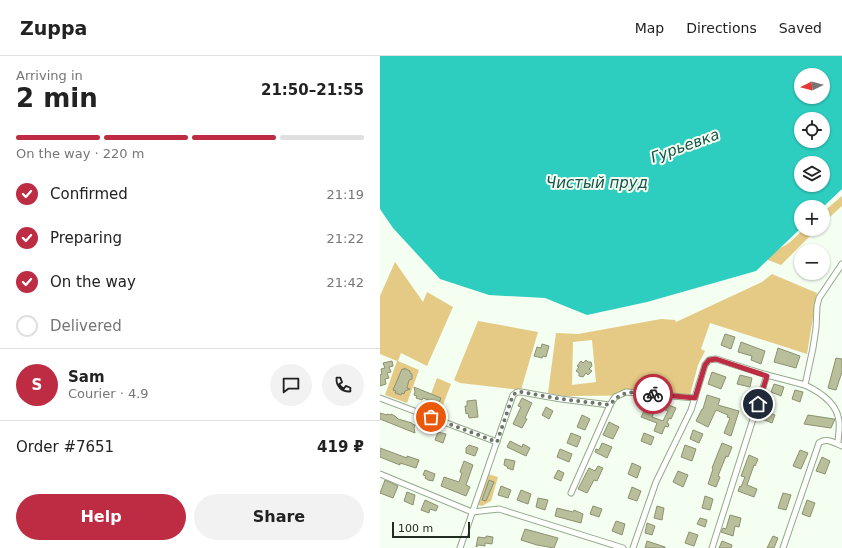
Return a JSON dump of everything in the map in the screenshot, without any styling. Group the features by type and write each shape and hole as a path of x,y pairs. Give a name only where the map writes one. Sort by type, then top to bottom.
{"street":[{"path":"805,385 813,348 819,298 842,264"},
{"path":"633,548 656,482 678,438 695,398 705,365 709,360 716,359 767,376 805,385 819,392 828,400 837,413 840,445 826,440 819,443 783,548"},
{"path":"712,548 767,376"},
{"path":"460,548 513,395 517,392 521,392 610,405"},
{"path":"571,493 610,405 615,397 626,392 695,398"},
{"path":"380,398 497,442"},
{"path":"380,474 472,512 499,509 623,548"}],"shaded area":[{"path":"842,196 842,206 830,217 830,206"},
{"path":"796,236 810,236 802,244 794,244 794,252 781,265 763,258 789,243"},
{"path":"395,262 423,302 427,292 453,307 427,366 401,353 398,361 419,370 407,403 385,395 397,361 380,354 380,296"},
{"path":"772,274 817,293 807,354 710,323 701,349 705,351 698,365 690,395 564,396 548,393 556,333 578,334 661,319 675,320 676,322 762,282","holes":["592,340 596,382 572,385 573,342"]},
{"path":"478,321 538,332 521,390 460,383 454,380"},
{"path":"437,378 451,384 439,415 425,410"},
{"path":"488,474 498,477 491,501 482,506 476,504"}],"water":[{"name":"Чистый пруд","path":"380,56 842,56 842,189 830,200 794,200 794,235 756,271 647,302 587,315 545,298 489,295 440,279 393,228 380,209"}],"building":[{"path":"725,334 735,337 731,349 721,345"},
{"path":"741,342 765,351 761,364 751,360 752,356 738,352"},
{"path":"542,344 549,346 546,357 543,356 542,358 534,356 537,347 541,348"},
{"path":"778,348 800,356 796,368 774,362"},
{"path":"836,358 842,359 842,372 836,390 828,388"},
{"path":"586,360 591,362 592,366 589,369 592,371 588,375 586,373 583,377 579,376 579,373 576,371 579,367 577,366 581,361 583,363"},
{"path":"392,361 393,366 389,367 391,372 387,373 389,378 385,379 386,384 380,386 380,375 382,374 381,369 385,368 383,363"},
{"path":"404,368 410,371 412,374 412,379 409,380 407,388 410,389 401,395 395,393 396,391 393,390 402,369 404,370"},
{"path":"712,372 726,377 721,389 708,384"},
{"path":"740,375 752,378 750,387 737,384"},
{"path":"774,384 784,387 781,396 771,392"},
{"path":"414,387 441,398 439,403 437,403 435,407 431,401 423,398 422,400 416,398 417,396 414,395"},
{"path":"795,390 803,392 800,402 792,399"},
{"path":"707,395 720,399 718,405 739,411 731,436 724,433 730,418 727,417 728,415 716,410 708,427 696,421 703,409"},
{"path":"522,398 532,403 525,418 527,419 522,428 513,424 521,407 518,406"},
{"path":"476,400 478,417 469,418 468,413 466,414 465,406 467,406 467,401"},
{"path":"664,403 676,408 671,419 669,418 667,423 669,424 668,427 665,426 662,434 654,431 657,423 641,417 646,407 655,410 652,417 663,421 668,411 661,408"},
{"path":"546,407 553,411 549,419 542,415"},
{"path":"765,411 775,415 772,423 762,419"},
{"path":"380,413 387,415 391,414 398,419 412,423 415,425 415,433 380,419"},
{"path":"582,415 590,419 585,430 577,427"},
{"path":"808,415 835,419 831,428 804,424"},
{"path":"609,422 619,427 613,439 603,435"},
{"path":"693,430 703,434 699,443 690,439"},
{"path":"438,432 446,434 443,443 435,440"},
{"path":"571,433 581,437 577,447 567,443"},
{"path":"644,433 654,437 651,445 641,441"},
{"path":"510,441 522,447 523,444 530,448 526,456 507,447"},
{"path":"602,443 612,447 607,458 595,452 596,449 599,450"},
{"path":"722,443 732,447 728,457 726,456 718,476 720,477 716,487 708,484 713,469 712,468"},
{"path":"469,445 478,448 475,456 466,453 466,448"},
{"path":"685,445 696,449 692,461 681,457"},
{"path":"380,448 407,458 407,456 419,460 416,468 400,463 400,465 380,457"},
{"path":"560,449 572,454 569,462 557,457"},
{"path":"800,450 808,453 801,469 793,466"},
{"path":"749,455 758,459 755,466 754,465 747,485 757,489 754,497 738,491 745,477 741,476"},
{"path":"822,457 830,461 825,474 816,471"},
{"path":"505,459 515,461 513,470 504,465"},
{"path":"464,461 473,465 466,485 470,487 466,496 441,486 444,477 459,482 462,473 460,472"},
{"path":"632,463 641,467 637,478 628,474"},
{"path":"598,466 603,468 597,481 594,480 587,493 578,489 589,468 595,471"},
{"path":"425,470 435,474 433,481 425,478 426,476 423,475"},
{"path":"558,470 564,473 561,481 554,478"},
{"path":"678,471 688,475 683,487 673,482"},
{"path":"385,480 398,486 393,498 380,493"},
{"path":"489,480 494,482 486,501 482,500"},
{"path":"501,486 511,490 508,498 498,495"},
{"path":"632,487 641,491 637,501 628,498"},
{"path":"521,490 531,494 528,504 517,500"},
{"path":"407,492 415,495 413,505 404,501"},
{"path":"783,493 791,495 786,510 778,508"},
{"path":"705,496 713,499 710,510 702,508"},
{"path":"538,498 548,500 545,510 536,507"},
{"path":"425,500 438,506 436,511 430,509 429,513 421,510"},
{"path":"807,500 815,503 810,517 802,514"},
{"path":"593,506 602,509 599,517 590,514"},
{"path":"657,506 664,508 662,520 654,518"},
{"path":"557,508 573,512 574,510 583,514 581,523 555,516"},
{"path":"730,515 741,518 739,527 735,526 733,536 721,532 723,528 726,529"},
{"path":"700,518 707,520 705,527 697,524"},
{"path":"616,521 625,524 622,535 612,531"},
{"path":"647,523 655,526 652,535 645,533"},
{"path":"525,529 558,538 554,548 521,540"},
{"path":"689,532 698,535 694,546 685,543"},
{"path":"486,536 493,537 492,544 485,543 485,546 479,545 476,547 478,537 486,538"},
{"path":"773,536 778,538 774,548 767,548"},
{"path":"647,541 665,547 665,548 645,548"},
{"path":"722,541 732,545 731,548 719,548"}],"way so far":[{"path":"431,417 497,442 513,395 517,392 610,405 615,397 626,392 653,394"}],"route":[{"path":"653,394 695,398 705,365 709,360 716,359 767,376 758,404"}],"water label":[{"name":"Гурьевка","path":"685,146"}]}
